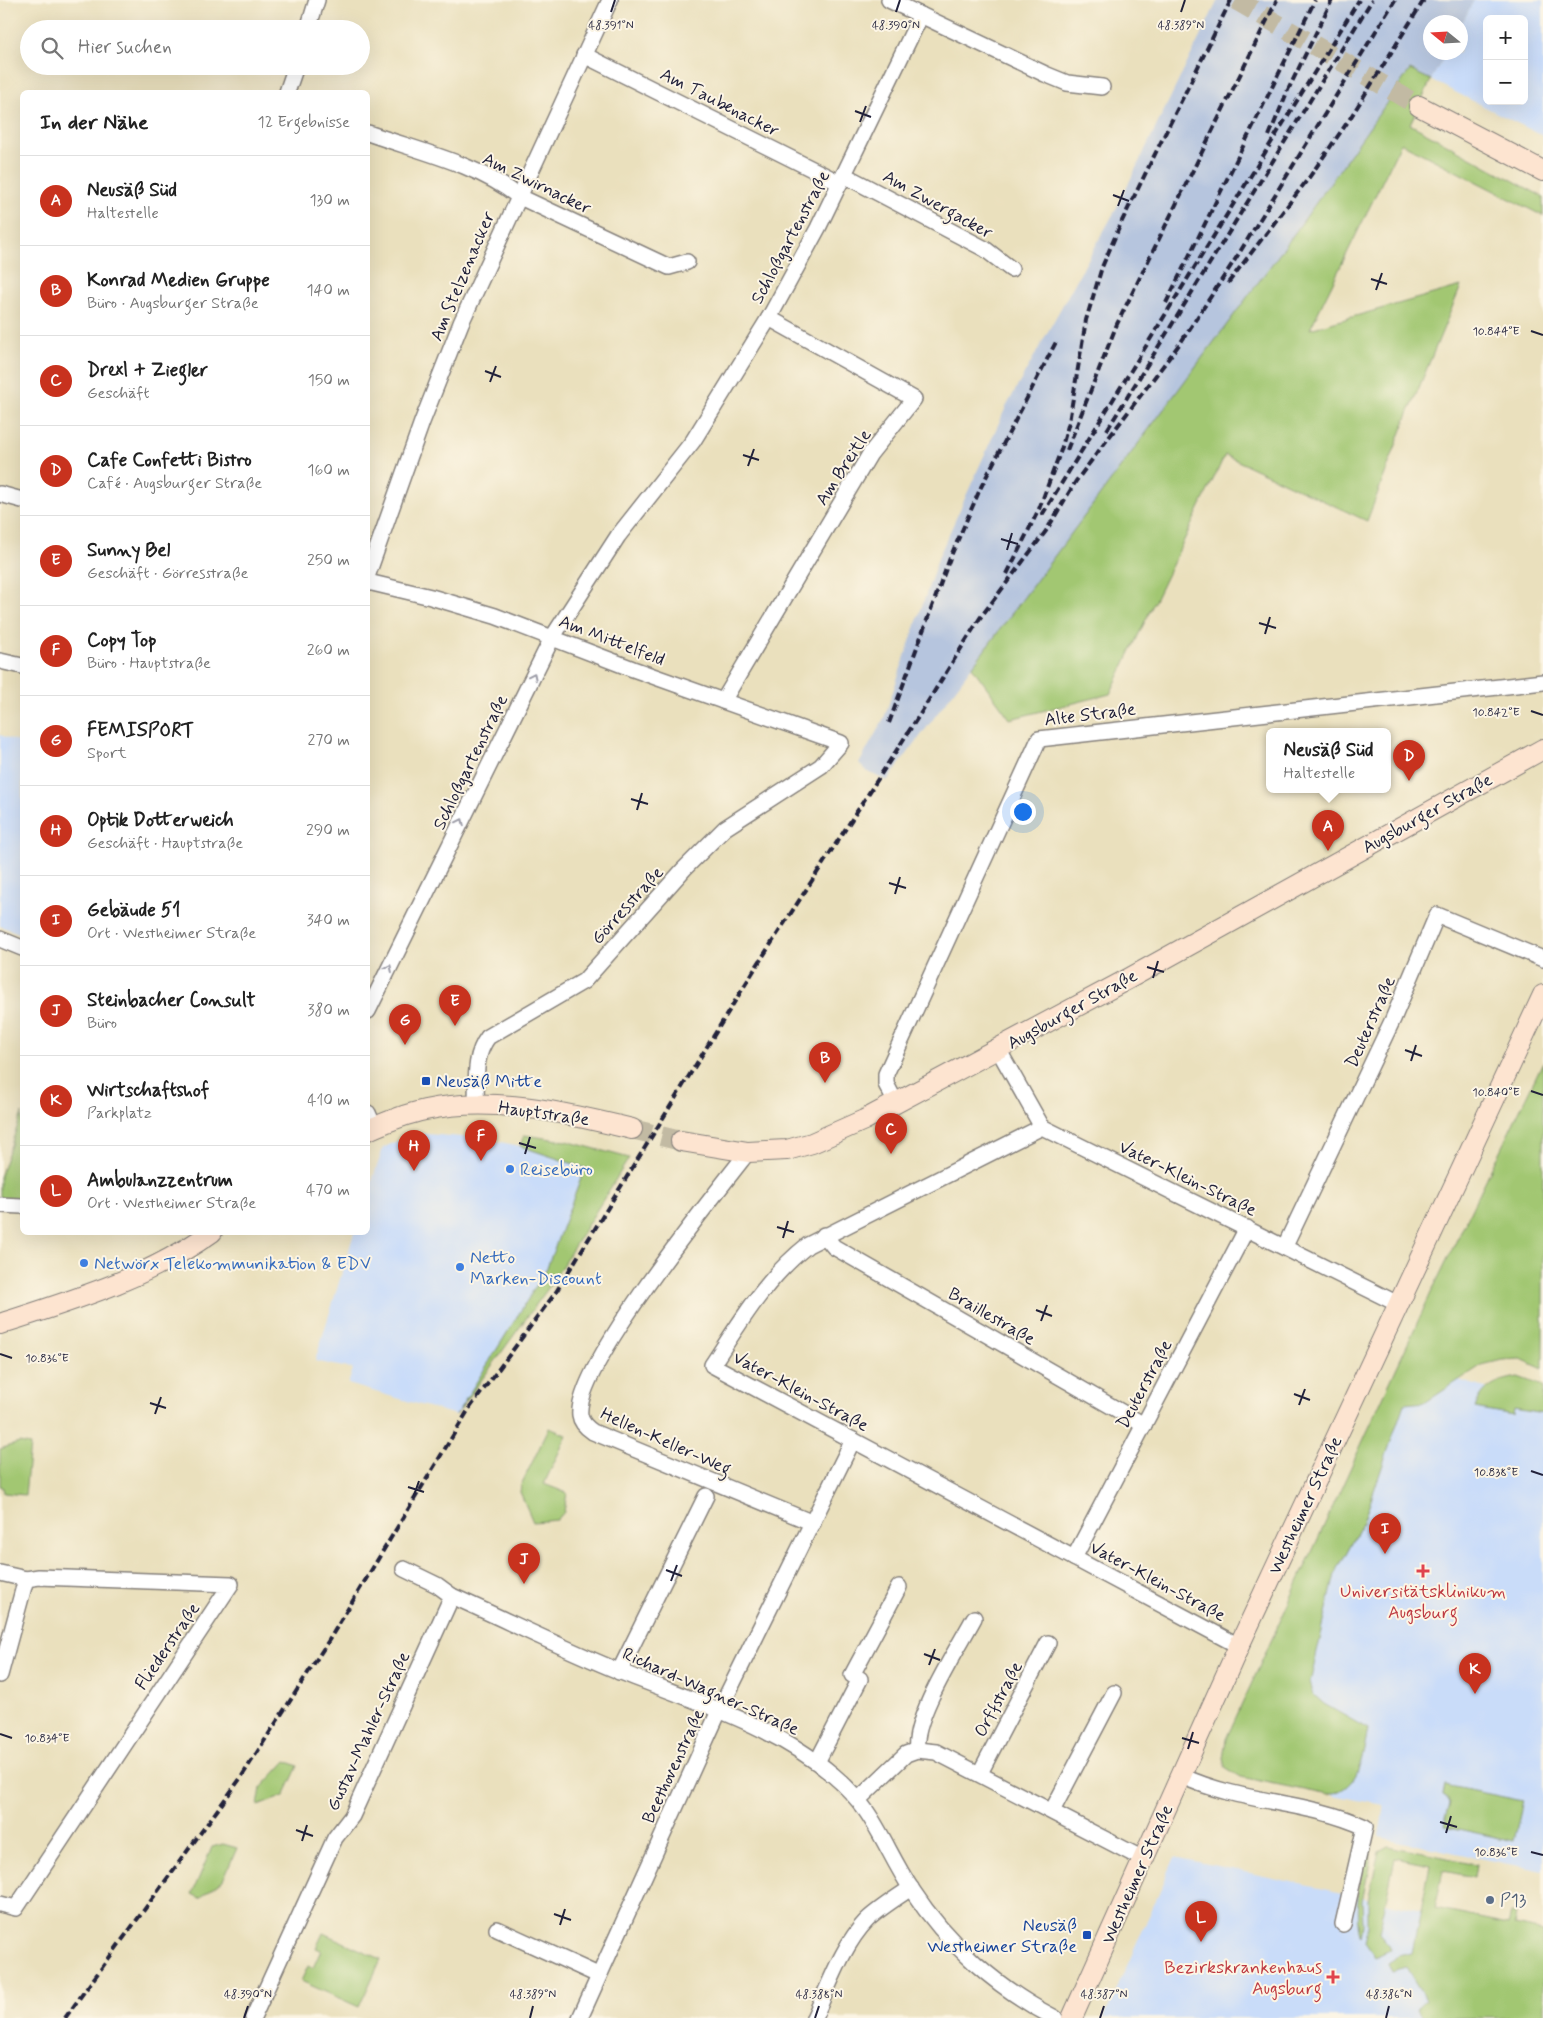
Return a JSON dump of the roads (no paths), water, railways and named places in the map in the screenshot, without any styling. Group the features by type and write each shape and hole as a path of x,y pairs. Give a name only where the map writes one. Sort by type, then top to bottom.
{"street":[{"path":"311,20 317,0"},
{"name":"Am Stelzenacker","path":"370,568 422,422 461,323 610,0"},
{"path":"890,0 1067,84 1102,87"},
{"name":"Schloßgartenstraße","path":"370,1007 552,638 618,536 674,466 714,409 769,318 842,179 921,15"},
{"name":"Am Taubenacker","path":"584,55 842,179"},
{"path":"288,90 293,75"},
{"path":"1419,106 1543,171"},
{"name":"Am Zwirnacker","path":"370,134 412,147 500,182 518,196 669,267 687,262"},
{"name":"Am Zwergacker","path":"842,179 985,249 1011,270"},
{"name":"Am Breitle","path":"723,701 870,454 914,399 769,318"},
{"path":"0,494 20,499"},
{"name":"Am Mittelfeld","path":"370,583 496,616 840,743"},
{"path":"0,661 20,666"},
{"name":"Alte Straße","path":"896,1103 886,1084 886,1074 1039,739 1543,682"},
{"name":"Görresstraße","path":"476,1105 477,1061 481,1047 488,1037 584,981 684,869 725,828 821,766 840,743"},
{"name":"Augsburger Straße","path":"740,1162 812,1143 896,1103 998,1049 1543,749"},
{"name":"Deuterstraße","path":"1285,1246 1393,1019 1437,915 1543,959"},
{"path":"0,939 20,947"},
{"name":"Westheimer Straße","path":"1072,2018 1239,1646 1543,995"},
{"path":"998,1049 1042,1127"},
{"name":"Hauptstraße","path":"370,1123 426,1110 476,1105 526,1108 587,1118 632,1129"},
{"name":"Vater-Klein-Straße","path":"1239,1646 712,1366 759,1294 795,1255 824,1236 1042,1127 1285,1246 1398,1304"},
{"path":"681,1142 740,1162"},
{"name":"Hellen-Keller-Weg","path":"740,1162 641,1293 595,1369 581,1402 580,1418 593,1432 813,1523"},
{"path":"0,1205 20,1206"},
{"name":"Deuterstraße","path":"1074,1558 1247,1228"},
{"path":"0,1324 126,1281 173,1258 208,1235"},
{"name":"Braillestraße","path":"824,1236 834,1247 1144,1425"},
{"name":"Beethovenstraße","path":"580,2018 719,1711 853,1440"},
{"path":"619,1672 706,1496"},
{"name":"Richard-Wagner-Straße","path":"404,1569 437,1585 452,1596 619,1672 719,1711 774,1736 817,1762 859,1799 871,1815 911,1888 944,1933 962,1951 1004,1985 1055,2018"},
{"name":"Fliederstraße","path":"0,1573 26,1579 39,1577 230,1584 16,1908 0,1904"},
{"path":"0,1675 26,1579"},
{"path":"817,1762 860,1679 852,1675 899,1586"},
{"name":"Gustav-Mahler-Straße","path":"253,2018 334,1838 352,1816 452,1596"},
{"path":"917,1750 916,1736 922,1718 974,1618"},
{"name":"Orffstraße","path":"980,1773 1048,1643"},
{"path":"1052,1811 1114,1693"},
{"path":"859,1799 899,1760 917,1750 945,1755 1143,1859"},
{"path":"1182,1776 1223,1792 1340,1816 1364,1827 1343,1924"},
{"path":"814,2018 845,1952 861,1927 872,1916 911,1888"},
{"path":"497,1929 598,1975"}],"tunnel":[{"path":"1236,0 1419,106"},
{"path":"632,1129 681,1141"}],"railway":[{"path":"1007,574 1039,509 1061,450 1069,422 1086,320 1102,267 1122,221 1231,0"},
{"path":"1067,450 1117,324 1277,0"},
{"path":"1166,303 1315,0"},
{"path":"1269,136 1288,90 1332,0"},
{"path":"1042,515 1359,0"},
{"path":"1107,430 1372,0"},
{"path":"65,2018 240,1779 329,1640 469,1409 556,1292 756,967 980,618 1046,531 1076,481 1181,342 1238,255 1395,0"},
{"path":"1228,283 1308,179 1349,120 1424,0"},
{"path":"889,723 950,558 981,487 1056,342"}],"place":[{"name":"Cafe Confetti Bistro","path":"1409,781"},
{"name":"Neusäß Süd","path":"1328,851"},
{"name":"Sunny Bel","path":"455,1026"},
{"name":"FEMISPORT","path":"405,1045"},
{"name":"Neusäß Mitte","path":"426,1081"},
{"name":"Konrad Medien Gruppe","path":"825,1083"},
{"name":"Drexl + Ziegler","path":"891,1154"},
{"name":"Copy Top","path":"481,1161"},
{"name":"Reisebüro","path":"510,1169"},
{"name":"Optik Dotterweich","path":"414,1171"},
{"name":"Netwörx Telekommunikation & EDV","path":"84,1263"},
{"name":"Netto Marken-Discount","path":"460,1267"},
{"name":"Gebäude 51","path":"1385,1554"},
{"name":"Universitätsklinikum Augsburg","path":"1423,1571"},
{"name":"Steinbacher Consult","path":"524,1584"},
{"name":"Wirtschaftshof","path":"1475,1694"},
{"name":"P13","path":"1490,1900"},
{"name":"Neusäß Westheimer Straße","path":"1087,1935"},
{"name":"Ambulanzzentrum","path":"1201,1942"},
{"name":"Bezirkskrankenhaus Augsburg","path":"1333,1977"}]}
